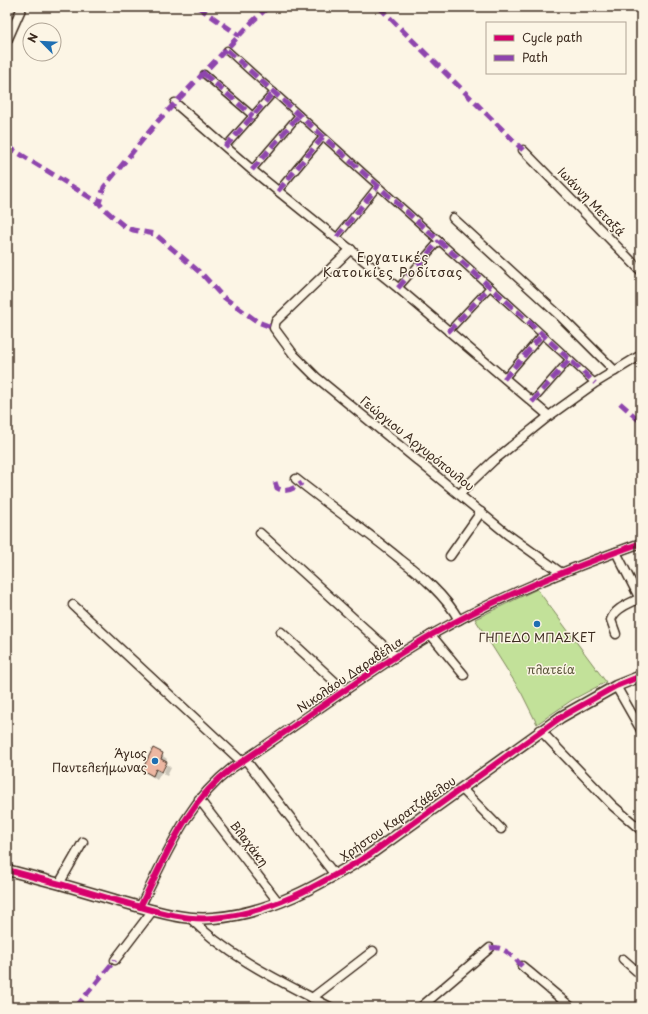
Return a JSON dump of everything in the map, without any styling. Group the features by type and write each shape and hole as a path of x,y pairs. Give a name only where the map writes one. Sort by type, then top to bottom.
{"street":[{"path":"7,40 22,7"},
{"path":"226,50 595,383"},
{"path":"204,74 253,116"},
{"path":"225,147 274,92"},
{"path":"175,103 252,170 337,237 549,416"},
{"path":"252,170 299,115"},
{"path":"278,191 323,137"},
{"name":"Ιωάννη Μεταξά","path":"523,150 641,271"},
{"path":"337,237 378,186"},
{"path":"452,218 560,316 615,371"},
{"path":"398,288 439,241"},
{"name":"Γεώργιου Αργυρόπουλου","path":"351,249 276,321 274,328 279,336 316,377 507,534 560,572"},
{"path":"448,332 490,287"},
{"path":"504,378 542,335"},
{"path":"460,494 493,462 549,416 595,383 641,355"},
{"path":"532,402 569,360"},
{"path":"296,479 369,533 425,580 444,599 459,620"},
{"path":"450,556 481,512"},
{"path":"260,533 396,657"},
{"name":"Νικολάου Δαραβέλια","path":"140,907 176,834 199,799 220,777 243,760 431,635 560,572 641,543"},
{"path":"616,552 640,600 619,609 613,615 611,620 616,634"},
{"path":"73,605 243,760 335,875"},
{"path":"281,632 345,691"},
{"path":"431,635 464,675"},
{"name":"Χρήστου Καρατζάβελου","path":"7,870 140,907 189,917 212,918 236,915 279,903 335,875 369,855 540,730 587,701 616,686 641,676"},
{"path":"616,686 641,730"},
{"path":"540,730 613,806 641,830"},
{"path":"461,788 501,830"},
{"name":"Βλαχάκη","path":"199,799 279,903"},
{"path":"59,884 83,842"},
{"path":"115,960 153,910"},
{"path":"189,917 199,928 264,972 330,1007"},
{"path":"421,1007 490,948"},
{"path":"312,998 373,951"},
{"path":"623,959 641,975"},
{"path":"522,966 571,1007"}],"green space":[{"name":"πλατεία","path":"537,589 606,682 572,700 537,724 521,692 475,619"}],"building":[{"name":"Άγιος Παντελεήμωνας","path":"153,748 163,753 161,759 167,762 162,772 156,769 153,776 142,770"}],"railway":[{"path":"7,18 12,7"}],"marked path":[{"path":"198,7 240,36"},
{"path":"268,7 158,121 104,187 99,203 124,226 133,230 155,234 203,275 222,296 258,322 274,328"},
{"path":"379,7 523,150"},
{"path":"227,50 595,383"},
{"path":"204,74 253,116"},
{"path":"225,147 274,92"},
{"path":"252,170 299,115"},
{"path":"278,191 323,137"},
{"path":"7,146 99,203"},
{"path":"337,237 378,186"},
{"path":"398,288 439,241"},
{"path":"448,332 490,287"},
{"path":"504,379 542,335"},
{"path":"532,402 569,360"},
{"path":"620,403 641,422"},
{"path":"275,482 277,488 280,490 290,490 302,483"},
{"path":"490,948 500,948 504,950 522,966"},
{"path":"76,1007 115,960"}],"cycle path":[{"path":"140,907 178,832 202,797 232,768 405,650 456,621 534,584 641,543"},
{"path":"7,870 151,910 188,918 213,918 255,911 314,887 369,855 561,717 616,686 641,676"}],"place":[{"name":"ΓΗΠΕΔΟ ΜΠΑΣΚΕΤ","path":"537,624"},
{"name":"Άγιος Παντελεήμωνας","path":"155,761"}],"district":[{"name":"Εργατικές Κατοικίες Ροδίτσας","path":"393,264"}]}
